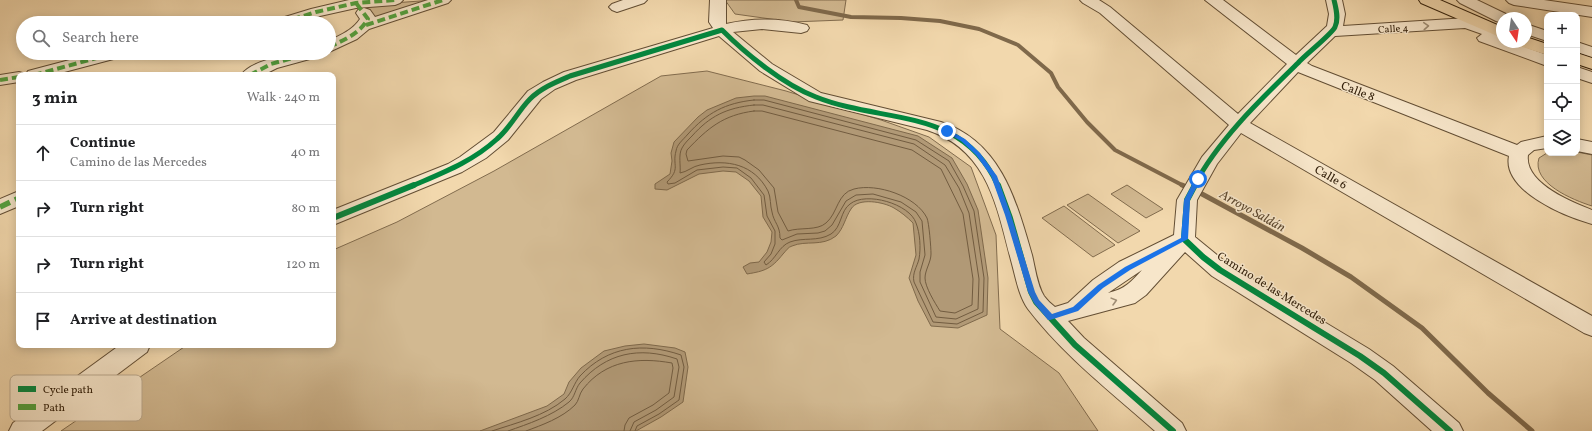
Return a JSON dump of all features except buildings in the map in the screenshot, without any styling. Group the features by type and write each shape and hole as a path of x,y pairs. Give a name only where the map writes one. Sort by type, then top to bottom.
{"main road":[{"path":"1427,0 1466,21 1496,31"},
{"path":"1435,0 1466,21 1496,28"},
{"path":"1532,41 1544,46"},
{"path":"1532,45 1544,49"},
{"path":"1580,59 1592,64"},
{"path":"1580,62 1592,67"}],"street":[{"path":"303,16 356,3 395,0"},
{"path":"336,44 356,34 366,25 443,0"},
{"path":"617,6 640,0"},
{"path":"718,0 717,22 722,30 759,61 804,91 815,97 936,126 963,140 978,154 994,176 1008,215 1031,292 1036,302 1075,345 1172,431"},
{"name":"Calle 6","path":"1088,0 1105,10 1239,124 1592,327"},
{"name":"Calle 8","path":"1213,0 1312,73 1519,153"},
{"path":"1050,318 1076,309 1127,297 1138,289 1184,239 1187,200 1209,161 1239,124 1297,63 1336,27 1337,20 1334,0"},
{"path":"1465,0 1496,15"},
{"path":"1514,0 1592,12"},
{"path":"356,3 368,19 366,25"},
{"name":"Calle 4","path":"1332,31 1354,31 1466,21 1496,34"},
{"name":"Calle 4","path":"1466,21 1465,30 1544,60"},
{"path":"336,217 456,168 471,159 484,151 502,134 530,99 554,83 570,76 732,27 766,24 801,28"},
{"path":"1532,30 1544,35"},
{"path":"1532,48 1544,53"},
{"path":"1580,48 1592,52"},
{"path":"45,72 89,60"},
{"path":"256,72 271,64 286,60"},
{"path":"1580,73 1592,78"},
{"path":"0,80 16,77"},
{"path":"1544,143 1528,146 1519,153 1517,164 1524,177 1540,192 1563,206 1592,217"},
{"path":"1580,146 1592,148"},
{"path":"0,206 16,199"},
{"name":"Camino de las Mercedes","path":"1184,239 1203,257 1220,270 1360,356 1384,373 1450,431"},
{"path":"98,375 134,348"},
{"path":"22,431 35,421"}],"shaded area":[{"path":"434,0 376,19 365,5"},
{"path":"725,0 846,0 843,20 792,22 735,14"},
{"path":"707,71 786,91 881,120 929,137 971,167 996,235 1000,329 1059,373 1098,431 61,431 76,421 142,421 142,376 183,348 336,348 336,249 397,222 494,171 661,76"},
{"path":"1580,153 1592,155 1592,206 1565,195 1547,183 1541,175 1538,167 1539,158 1544,155 1580,156"},
{"path":"1127,185 1163,209 1146,218 1111,194"},
{"path":"1088,194 1140,231 1118,243 1067,205"},
{"path":"1064,206 1115,245 1093,257 1042,218"}],"water":[{"path":"765,96 918,136 952,158 967,184 978,210 988,278 987,315 958,328 931,326 918,301 909,278 916,255 913,223 902,213 890,206 871,202 854,205 841,230 836,236 825,241 797,244 788,248 771,266 759,272 747,274 743,267 750,263 759,262 767,252 771,242 772,232 763,217 761,196 749,181 736,172 723,171 699,174 667,190 655,189 655,184 670,174 672,161 671,153 674,142 698,117 707,110 736,98"},
{"path":"644,344 675,348 685,352 688,367 683,402 661,417 636,431 480,431 547,406 564,394 569,382 581,368 604,351 625,346"}],"waterway":[{"name":"Arroyo Saldán","path":"796,0 799,7 851,17 901,18 940,21 979,29 1018,45 1051,73 1058,87 1087,122 1115,150 1183,185"},
{"name":"Arroyo Saldán","path":"1183,185 1202,194 1302,248 1351,277 1422,328 1488,393 1532,431"}],"marked path":[{"path":"303,16 356,3 395,0"},
{"path":"366,25 443,0"},
{"path":"336,44 356,33 368,19 356,3"},
{"path":"45,72 89,60"},
{"path":"256,72 271,64 286,60"},
{"path":"0,80 16,77"},
{"path":"0,207 16,199"}],"cycle path":[{"path":"1334,0 1337,14 1335,27 1297,63 1239,124 1209,161 1187,200 1184,239 1203,257 1220,270 1360,356 1384,373 1450,431"},
{"path":"336,217 455,168 467,161 501,136 534,95 554,83 570,76 722,30 732,40 766,67 815,97 904,118 943,129 961,138 977,152 989,167 1000,189 1010,218 1031,292 1036,302 1075,345 1173,431"}],"route":[{"path":"947,131 963,140 978,154 994,176 1008,215 1031,292 1036,302 1050,318 1076,309 1101,286 1127,268 1184,239 1187,200 1198,179"}]}
